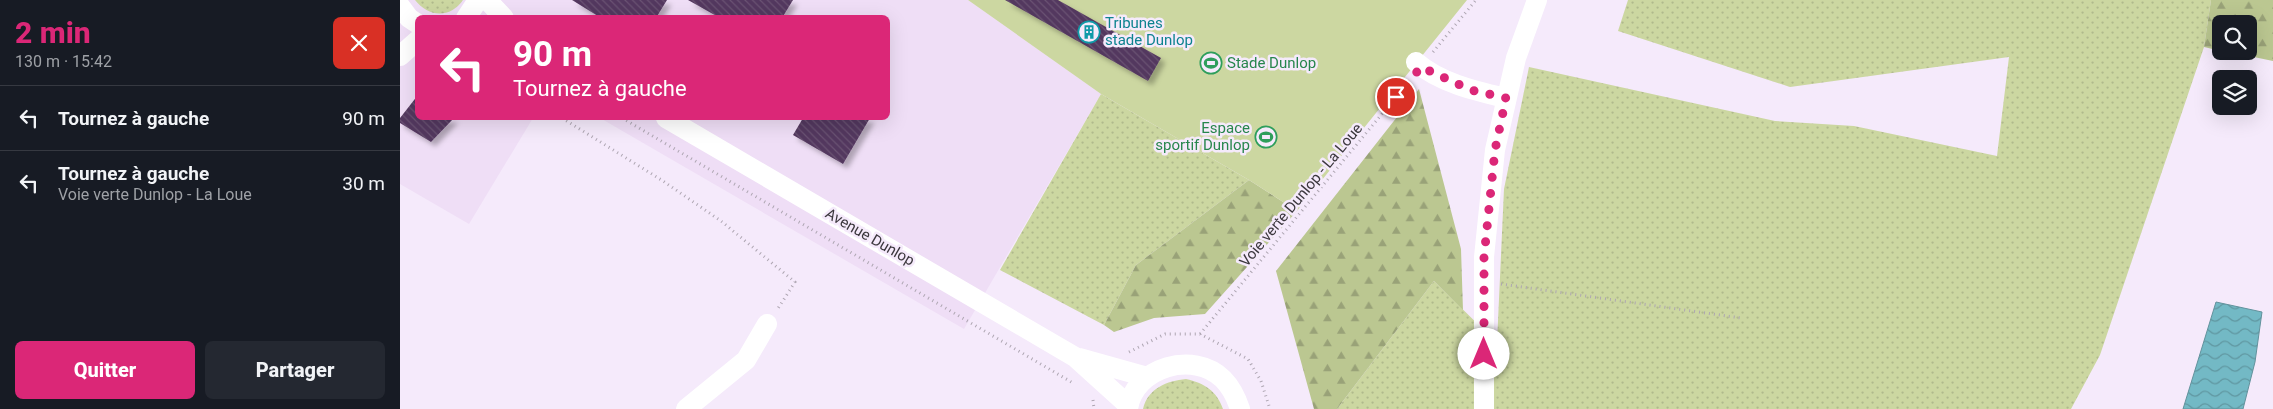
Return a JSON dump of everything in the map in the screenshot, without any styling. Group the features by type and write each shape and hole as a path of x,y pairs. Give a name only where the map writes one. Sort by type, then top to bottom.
{"street":[{"path":"468,15 478,0"},
{"path":"487,0 501,15"},
{"path":"1484,409 1484,257 1495,150 1516,58 1538,0"},
{"path":"400,11 415,22"},
{"path":"400,56 415,43"},
{"path":"1419,64 1471,90 1506,98"},
{"name":"Avenue Dunlop","path":"669,120 1074,357 1128,407"},
{"path":"686,409 746,360 767,324"},
{"name":"Avenue Dunlop","path":"1074,357 1147,377"},
{"path":"1128,407 1136,389 1147,377 1165,367 1185,364 1205,367 1222,378 1235,393 1240,409"}],"path":[{"name":"Voie verte Dunlop - La Loue","path":"1270,409 1261,381 1248,359 1200,334 1419,64 1476,0"},
{"path":"565,120 663,181 721,221 795,282 767,324"},
{"path":"625,120 1076,385"},
{"path":"1484,282 1741,318"}],"shaded area":[{"path":"400,0 968,0 1101,94 964,329 603,120 890,120 890,15 415,15 415,120 532,120 469,224 400,184"}],"green space":[{"path":"415,0 463,0 452,10 446,13 439,13 426,10"},
{"name":"Espace sportif Dunlop","path":"968,0 1467,0 1297,211 1249,180 1101,94"},
{"path":"1628,0 2211,0 2204,47 2100,355 2071,409 1337,409 1434,281 1497,343 1504,189 1529,67 1775,121 1854,126 1997,156 2009,57 1790,87 1618,31"},
{"path":"2211,0 2273,0 2273,61 2257,58 2257,15 2212,15 2212,49 2204,47"},
{"path":"1419,89 1461,249 1463,310 1434,281 1337,409 1314,409 1276,271"},
{"path":"1101,94 1249,180 1136,265 1104,325 1000,270"},
{"path":"1249,180 1297,211 1205,314 1154,318 1114,332 1104,325 1136,265"},
{"path":"1186,379 1199,383 1209,389 1217,397 1223,409 1143,409 1149,396 1159,387"}],"water":[{"path":"2216,302 2262,312 2255,362 2243,409 2183,409"}],"building":[{"path":"572,0 667,0 658,15 596,15"},
{"path":"688,0 793,0 784,15 715,15"},
{"name":"Tribunes stade Dunlop","path":"1005,0 1058,0 1161,58 1148,81"},
{"path":"415,99 415,120 452,120 431,142 400,123 400,118"},
{"path":"802,120 869,120 843,164 793,135"}],"place":[{"name":"Tribunes stade Dunlop","path":"1089,32"},
{"name":"Stade Dunlop","path":"1211,63"},
{"name":"Espace sportif Dunlop","path":"1266,137"}],"route":[{"path":"1396,97 1421,67 1471,90 1506,98 1495,150 1484,257 1484,354"}]}
